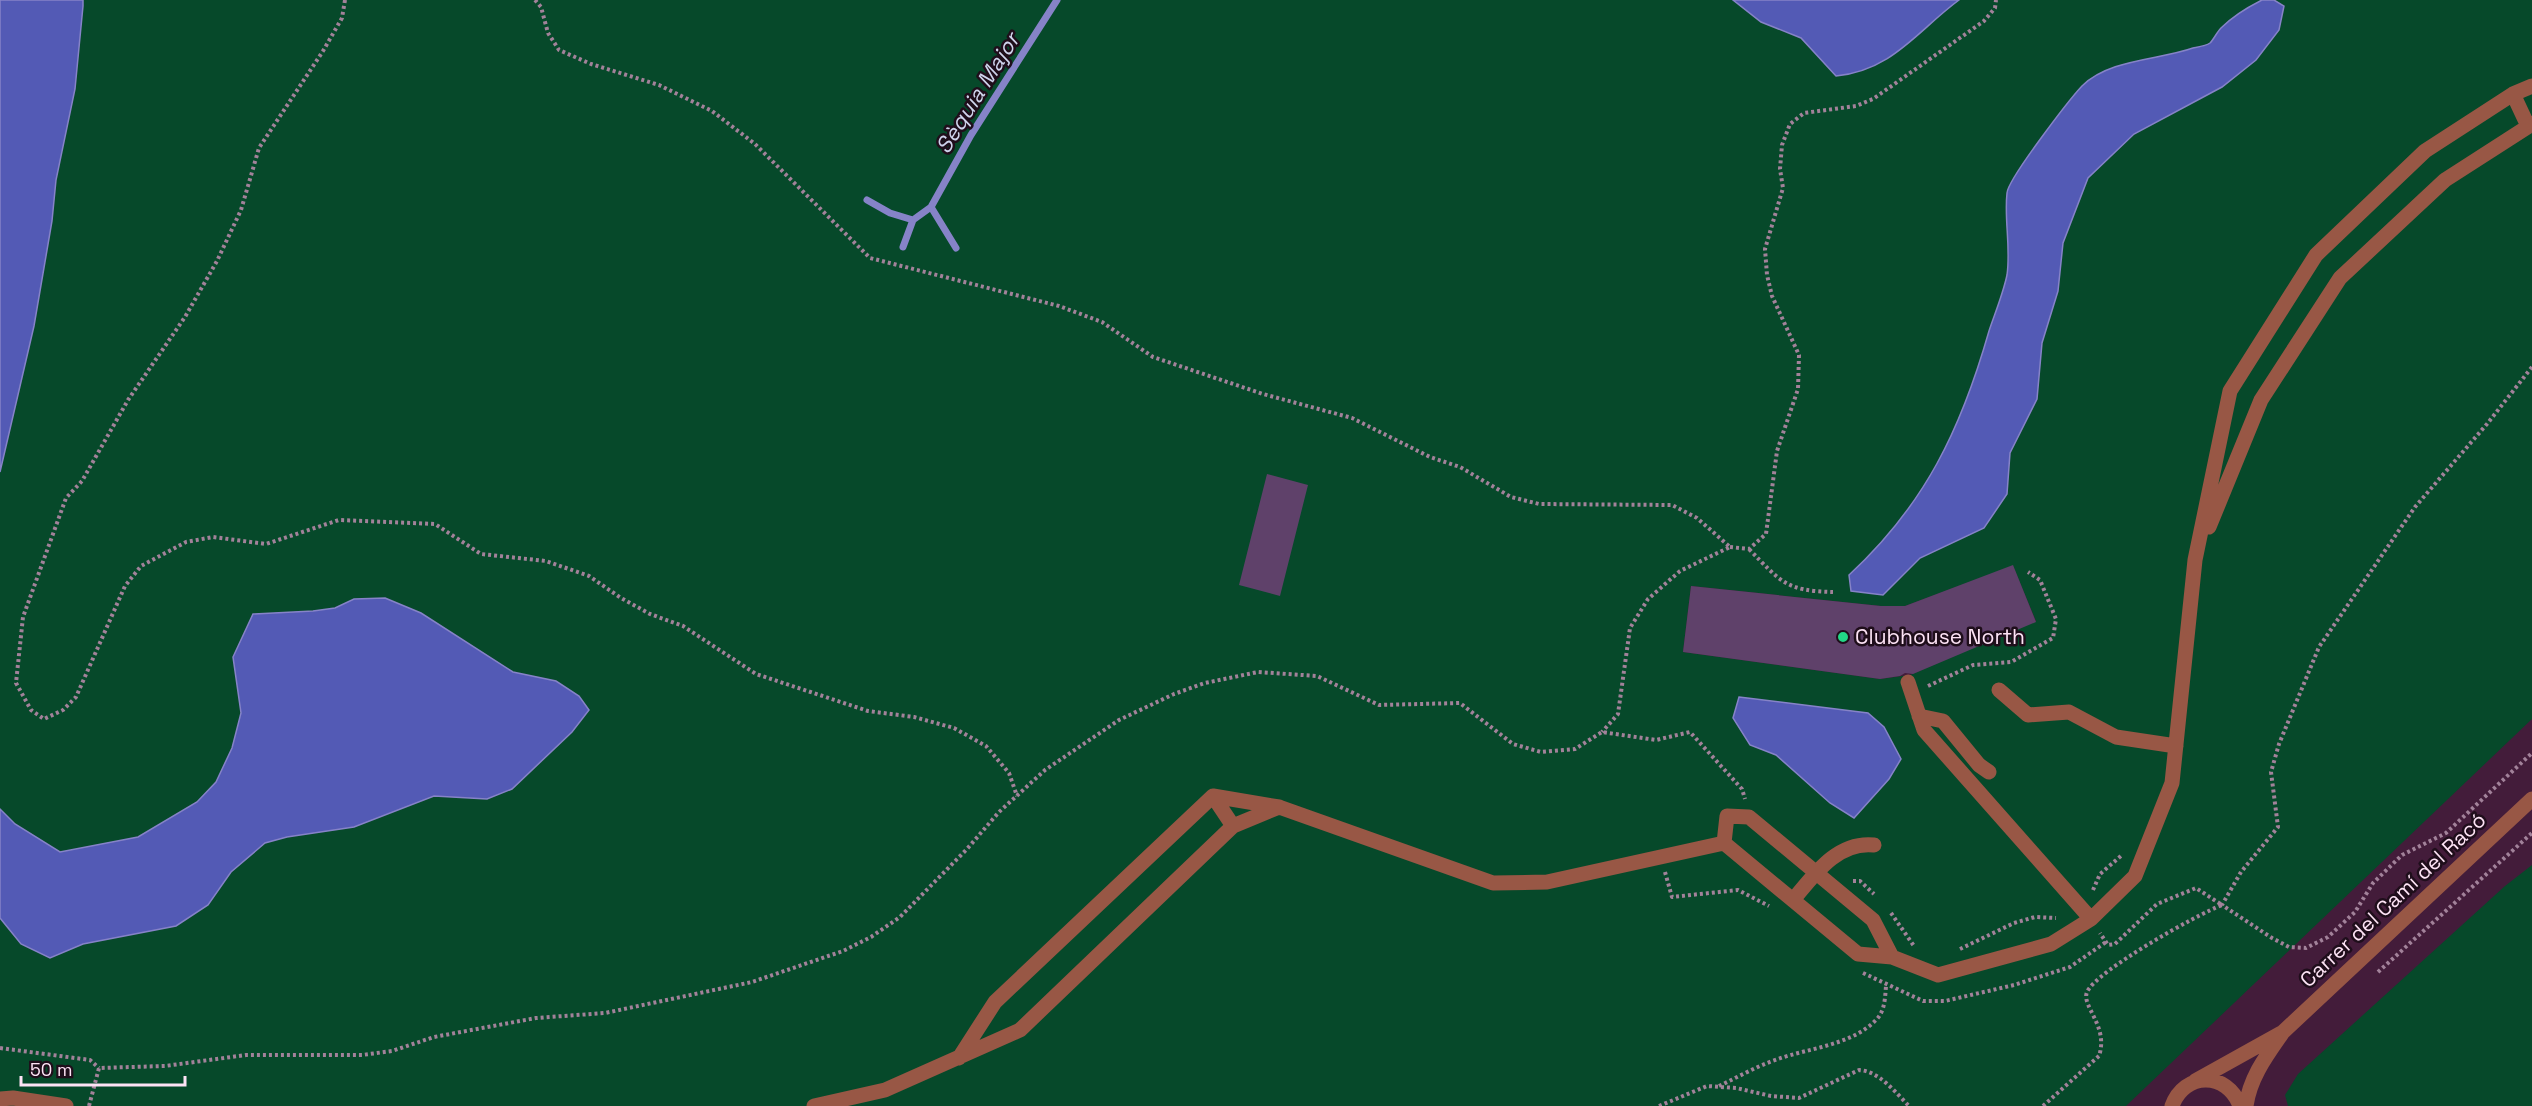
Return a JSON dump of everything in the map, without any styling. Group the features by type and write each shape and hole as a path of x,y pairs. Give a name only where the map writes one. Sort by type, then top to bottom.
{"street":[{"path":"1724,843 1858,954 1892,957 1938,975 2051,944 2135,876 2172,783 2195,560 2230,391 2316,255 2425,151 2513,94 2532,86"},
{"path":"2195,560 2261,400 2340,278 2445,180 2530,125 2513,94"},
{"path":"1908,682 1924,730 2086,914"},
{"path":"1999,690 2028,715 2069,712 2116,737 2175,746"},
{"path":"1920,716 1943,721 1979,765 1989,772"},
{"path":"1213,796 1279,807 1493,883 1547,882 1724,843"},
{"path":"1213,796 1233,825"},
{"path":"959,1058 995,1002 1213,796"},
{"name":"Carrer del Camí del Racó","path":"2246,1106 2248,1090 2260,1065 2283,1032 2532,799"},
{"path":"814,1106 885,1090 1020,1029 1233,825 1279,807"},
{"path":"1724,843 1727,816 1749,817 1873,920 1892,957"},
{"path":"1793,900 1830,858 1860,843 1874,845"},
{"name":"Carrer del Camí del Racó","path":"2172,1106 2176,1094 2195,1081 2283,1032"},
{"path":"2195,1081 2218,1081 2228,1087 2240,1106"},
{"path":"0,1099 13,1098 66,1106"}],"path":[{"path":"345,0 342,18 323,51 259,148 241,210 217,261 184,317 128,399 82,481 66,498 23,617 16,682 31,710 44,720 63,710 76,697 125,586 141,566 186,542 213,537 266,544 339,520 435,524 481,554 546,561 589,576 650,614 682,626 756,674 868,711 914,717 954,728 986,746 1009,773 1017,796"},
{"path":"535,0 541,7 548,33 559,50 591,64 659,85 711,111 778,166 870,258 1059,306 1102,322 1153,357 1263,394 1352,418 1430,457 1460,467 1511,497 1539,504 1672,505 1697,518 1730,547"},
{"path":"1749,549 1766,534 1778,451 1798,389 1799,355 1772,296 1767,275 1765,249 1783,188 1780,169 1782,144 1790,124 1804,113 1856,106 1873,99 1984,21 1995,8 1996,0"},
{"path":"2043,1106 2099,1056 2103,1045 2101,1031 2086,1003 2087,992 2102,975 2125,960 2222,905 2241,872 2278,827 2271,772 2279,744 2319,647 2415,507 2487,424 2532,366"},
{"path":"0,1048 90,1060 99,1068 165,1066 246,1055 362,1055 392,1051 456,1033 536,1018 605,1013 752,982 843,951 871,937 900,917 1045,770 1119,720 1174,694 1205,683 1258,672 1317,676 1379,705 1442,701 1460,703 1513,744 1541,752 1575,749 1602,732 1618,714 1630,628 1648,599 1680,571 1730,547 1749,549 1782,582 1804,591 1833,592"},
{"path":"1908,682 1925,687 1973,665 2011,662 2053,638 2056,619 2040,580 2028,572"},
{"path":"1602,732 1656,740 1690,732 1742,789 1749,817"},
{"path":"2086,914 2108,945 2115,944 2157,904 2196,888 2272,938 2289,946 2306,948 2328,937 2355,912 2373,883 2402,855 2446,833 2532,753"},
{"path":"2371,977 2532,833"},
{"path":"2086,914 2100,874 2115,864 2125,851"},
{"path":"1829,883 1860,881 1876,896"},
{"path":"1883,904 1899,920 1919,951"},
{"path":"1953,953 1978,938 2014,923 2035,917 2086,914"},
{"path":"1718,1086 1778,1059 1824,1047 1855,1034 1876,1021 1883,1011 1886,986"},
{"path":"88,1106 99,1068"},
{"path":"1659,1106 1707,1086 1799,1098 1859,1070 1869,1071 1909,1106"}],"green space":[{"path":"0,0 2532,0 2532,719 2126,1106 0,1106","holes":["2013,566 2036,621 1910,675 1880,679 1683,652 1691,586 1881,606 1905,606"]},
{"path":"2532,865 2532,1106 2288,1106 2285,1095 2298,1074 2505,886"}],"shaded area":[{"path":"0,0 83,0 83,6 75,89 56,180 52,221 34,326 0,472"},
{"path":"1733,0 1959,0 1889,57 1873,66 1836,76 1801,38 1761,22"},
{"path":"2262,0 2274,0 2284,6 2279,30 2256,60 2222,87 2134,134 2088,178 2063,243 2058,291 2042,343 2037,399 2010,453 2007,494 1984,528 1920,558 1883,595 1851,591 1849,575 1876,548 1919,493 1937,463 1966,401 2007,275 2007,193 2017,172 2075,94 2093,77 2120,65 2208,44 2230,20"},
{"path":"385,598 421,613 513,672 556,681 579,696 589,710 572,732 512,789 487,799 434,796 354,827 287,837 265,843 231,872 208,905 176,926 83,944 50,958 21,944 0,918 0,809 15,824 60,852 138,837 197,802 216,782 232,748 241,713 233,657 253,614 313,611 335,608 354,599"},
{"path":"1739,697 1868,713 1884,727 1901,759 1889,779 1854,818 1830,803 1776,755 1750,745 1733,718"}],"building":[{"path":"1267,474 1308,485 1280,596 1239,585"},
{"name":"Clubhouse North","path":"2013,565 2036,622 1913,674 1905,673 1880,679 1683,652 1691,586 1881,606 1905,606"}],"waterway":[{"name":"Sèquia Major","path":"867,200 890,213 913,220 931,207 971,135 1057,0"},
{"name":"Sèquia Major","path":"931,207 956,248"},
{"name":"Sèquia Major","path":"903,247 913,220"}],"place":[{"name":"Clubhouse North","path":"1843,637"}]}
